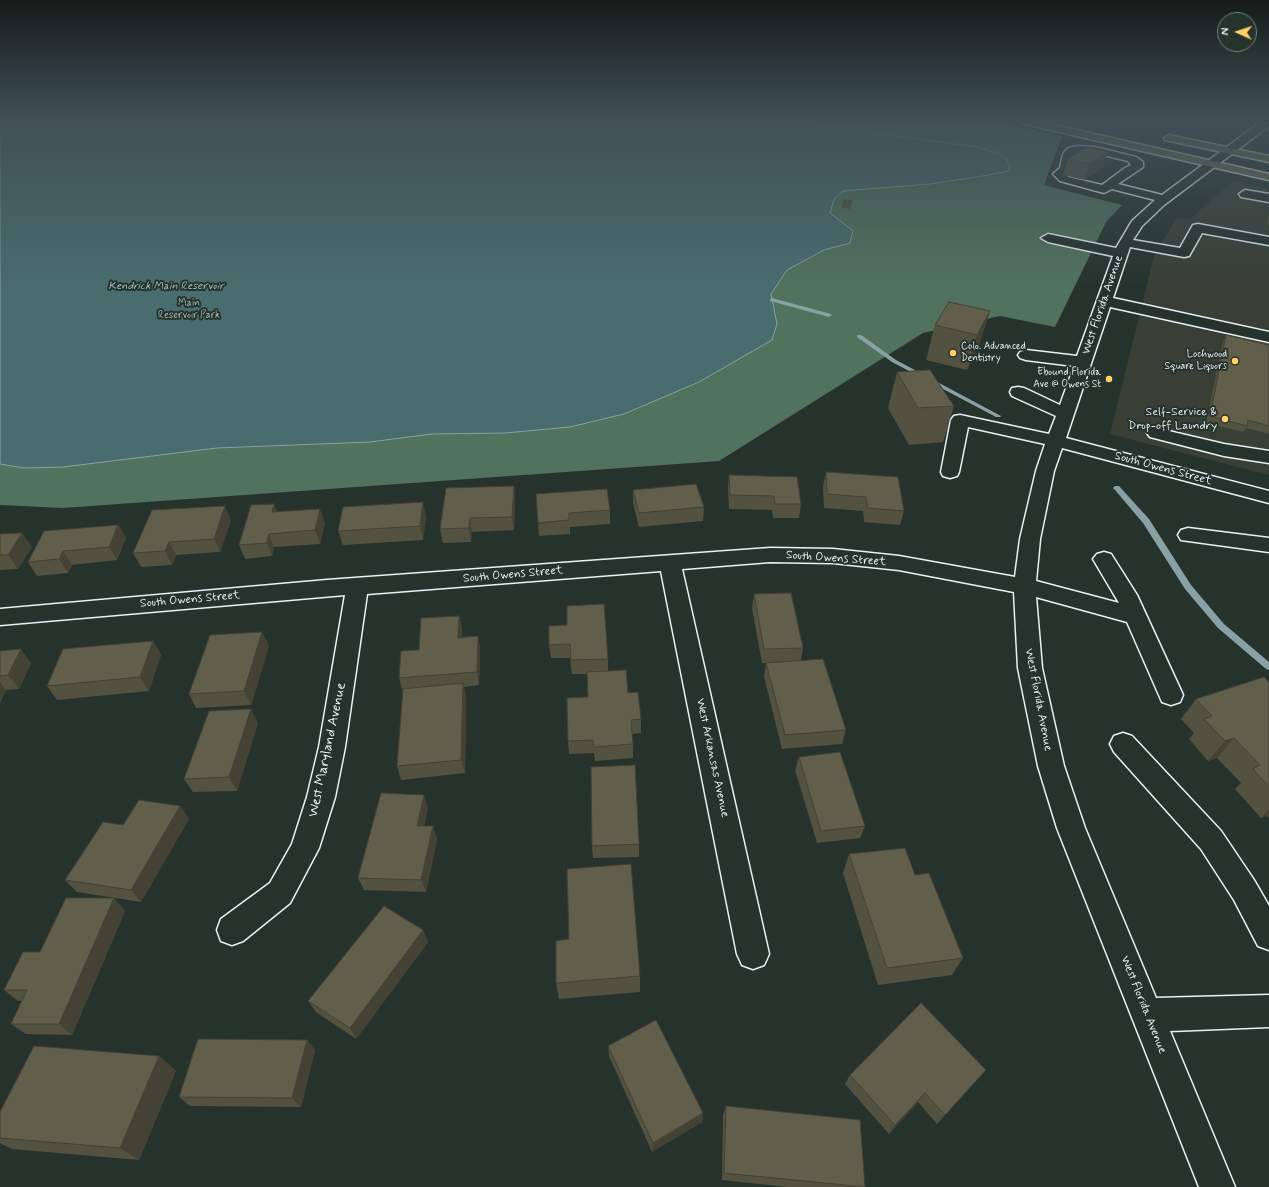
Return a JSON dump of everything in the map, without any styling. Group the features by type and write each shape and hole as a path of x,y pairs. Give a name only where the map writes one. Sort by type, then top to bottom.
{"street":[{"path":"1061,176 1064,179 1104,189 1121,176"},
{"name":"West Florida Avenue","path":"1193,176 1164,198 1141,219 1123,248 1045,471 1036,505 1030,539 1025,586 1026,623 1030,668 1052,766 1071,828 1217,1187"},
{"path":"1110,185 1164,198"},
{"path":"1245,194 1269,198"},
{"path":"1214,227 1269,241"},
{"path":"1048,238 1123,248 1184,253 1198,228 1214,227 1269,233"},
{"path":"1104,301 1269,337"},
{"path":"1026,355 1084,362"},
{"path":"1018,392 1066,414"},
{"name":"South Owens Street","path":"950,472 960,420 1056,441 1269,497"},
{"path":"1156,432 1224,450 1269,457"},
{"path":"1188,535 1260,543 1269,546"},
{"name":"South Owens Street","path":"0,617 328,588 770,555 833,556 899,563 1025,586 1135,616"},
{"path":"1104,559 1126,596 1171,695"},
{"name":"West Arkansas Avenue","path":"669,562 676,586 754,954"},
{"name":"West Maryland Avenue","path":"232,930 280,893 305,848 321,797 332,747 354,614 357,587"},
{"path":"1123,744 1211,840 1244,890 1269,935"},
{"path":"1147,1015 1269,1011"}],"shaded area":[{"path":"1234,180 1269,189 1269,475 1110,434 1154,256 1177,218 1190,219"}],"green space":[{"name":"Kendrick Main Reservoir","path":"0,176 1047,176 1044,185 1122,205 1106,222 1055,327 1000,316 923,333 719,461 63,508 0,505"}],"water":[{"name":"Kendrick Main Reservoir","path":"0,176 980,176 930,184 843,191 834,199 830,213 853,231 850,243 824,250 787,270 771,294 777,324 772,340 699,382 624,414 570,427 505,433 432,434 370,442 217,448 63,467 24,468 0,464"}],"building":[{"path":"845,200 852,201 851,203 843,202"},
{"path":"949,302 990,311 977,335 935,325"},
{"path":"1226,335 1269,345 1269,426 1248,420 1247,426 1210,416"},
{"path":"930,370 954,406 918,408 897,372"},
{"path":"826,472 898,477 904,511 868,508 866,497 827,494"},
{"path":"729,475 797,477 801,504 775,504 774,496 730,495"},
{"path":"696,484 704,507 639,513 633,490"},
{"path":"514,486 512,517 470,518 469,528 440,529 446,488"},
{"path":"607,489 610,510 569,513 569,520 538,523 536,494"},
{"path":"423,502 420,526 338,531 343,507"},
{"path":"274,504 272,512 320,509 315,530 269,534 267,543 239,545 251,505"},
{"path":"225,506 214,539 169,542 165,551 133,553 152,510"},
{"path":"118,525 109,547 63,551 59,559 28,562 44,531"},
{"path":"22,533 8,555 0,555 0,534"},
{"path":"791,593 803,648 764,649 754,594"},
{"path":"604,604 608,659 571,660 570,644 549,645 549,626 567,625 567,606"},
{"path":"459,616 458,638 478,636 477,672 399,678 401,651 419,650 421,618"},
{"path":"262,632 244,691 189,694 210,635"},
{"path":"153,641 140,677 47,686 63,649"},
{"path":"21,649 8,675 0,676 0,651"},
{"path":"823,659 846,730 785,735 766,663"},
{"path":"626,670 628,693 638,692 641,719 631,720 633,744 594,747 593,740 568,741 567,698 588,697 587,672"},
{"path":"1264,677 1269,682 1269,787 1253,769 1260,765 1234,738 1225,741 1204,719 1212,716 1196,699"},
{"path":"463,683 461,760 397,766 403,689"},
{"path":"251,709 229,777 184,779 209,711"},
{"path":"840,752 865,826 821,831 799,757"},
{"path":"635,765 639,844 592,846 591,767"},
{"path":"381,793 424,795 417,826 433,826 421,880 358,878"},
{"path":"139,800 180,806 131,890 65,880 103,822 123,825"},
{"path":"905,848 915,875 929,873 963,958 887,968 849,854"},
{"path":"631,864 640,976 556,983 556,941 569,939 567,869"},
{"path":"66,898 114,898 59,1024 11,1024 27,990 4,990 23,952 40,952"},
{"path":"384,906 423,930 350,1028 308,1001"},
{"path":"921,1003 986,1070 945,1115 925,1093 895,1125 850,1075"},
{"path":"656,1020 703,1113 653,1143 608,1046"},
{"path":"198,1039 307,1040 292,1098 179,1097"},
{"path":"34,1046 159,1056 120,1148 0,1138 0,1112"},
{"path":"726,1106 860,1120 865,1187 724,1173"}],"waterway":[{"path":"772,300 829,315"},
{"path":"859,336 894,361 998,416"},
{"path":"1117,488 1146,521 1188,587 1221,626 1269,667"}],"place":[{"name":"Colo. Advanced Dentistry","path":"953,353"},
{"name":"Lochwood Square Liquors","path":"1235,361"},
{"name":"Ebound Florida Ave @ Owens St","path":"1109,379"},
{"name":"Self-Service & Drop-off Laundry","path":"1225,419"}],"park label":[{"name":"Main Reservoir Park","path":"189,310"}]}
